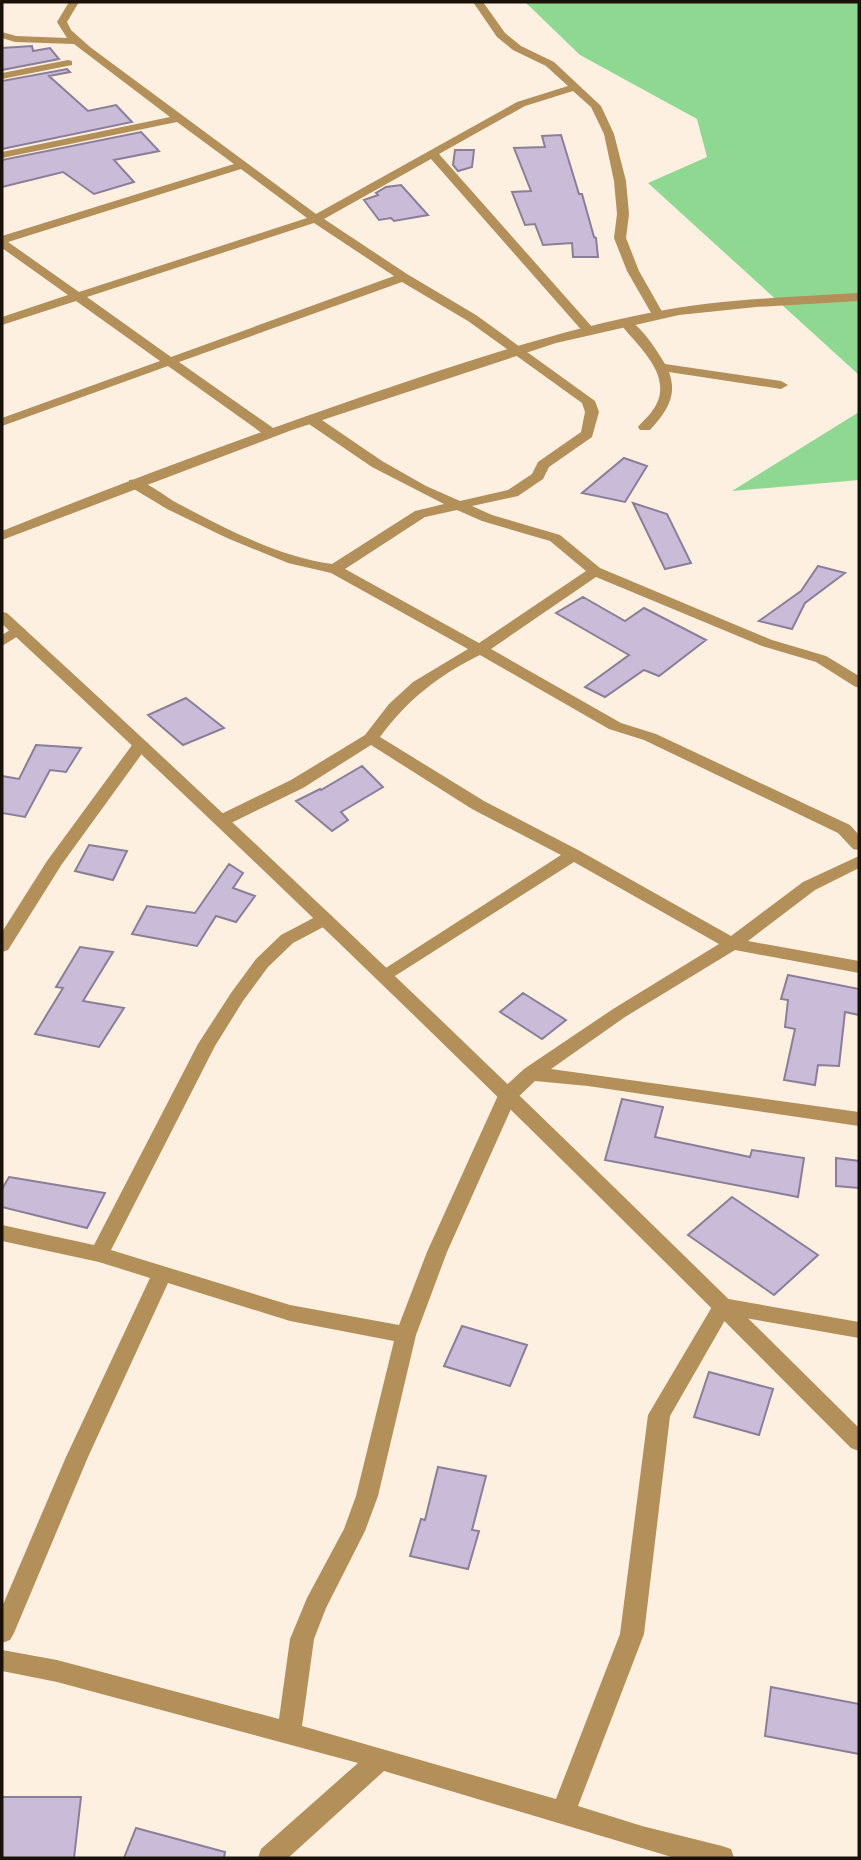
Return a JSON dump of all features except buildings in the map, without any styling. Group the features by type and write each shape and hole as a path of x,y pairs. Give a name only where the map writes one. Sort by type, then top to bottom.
{"street":[{"path":"74,2 62,22 76,41 317,218 403,277 518,349 588,401 592,412 587,434 544,465 538,476 528,484 503,495 420,514 335,569"},
{"path":"478,2 501,35 516,48 550,64 596,106 610,134 622,203 620,238 633,271 658,315"},
{"path":"2,35 15,39 76,41"},
{"path":"2,76 68,63"},
{"path":"2,321 317,218 521,104 575,88"},
{"path":"2,155 180,118"},
{"path":"432,152 589,331"},
{"path":"2,242 242,165"},
{"path":"2,242 75,297 172,361 271,433"},
{"path":"3,421 403,277"},
{"path":"2,536 134,483 271,433 518,349 658,315 787,301 859,297"},
{"path":"625,322 657,359 665,379 665,401 645,427"},
{"path":"660,367 780,385"},
{"path":"311,419 377,464 421,489 487,519 555,538 575,552 595,572 766,643 821,659 859,683"},
{"path":"134,483 146,493 190,515 298,562 335,569 575,701 615,726 650,737 844,829 859,845"},
{"path":"223,820 297,784 371,738 394,705 439,669 480,649 595,572"},
{"path":"2,616 326,919 859,1442"},
{"path":"2,642 19,630"},
{"path":"371,738 478,805 574,855 732,944 859,967"},
{"path":"2,946 55,862 141,744"},
{"path":"384,977 574,855"},
{"path":"289,1733 302,1639 316,1605 354,1531 367,1496 405,1335 438,1252 507,1096 531,1074 619,1013 732,944 809,886 859,862"},
{"path":"99,1254 207,1044 237,997 262,963 287,939 326,919"},
{"path":"531,1074 588,1079 859,1119"},
{"path":"5,1237 99,1254 290,1313 405,1335"},
{"path":"2,1633 77,1457 162,1274"},
{"path":"723,1306 859,1330"},
{"path":"563,1813 632,1634 659,1415 723,1306"},
{"path":"2,1661 57,1671 289,1733 642,1838 722,1858"},
{"path":"270,1858 380,1759"}],"green space":[{"path":"525,2 859,2 859,375 648,183 707,157 697,119 580,55"},
{"path":"859,412 859,480 732,491"}]}
